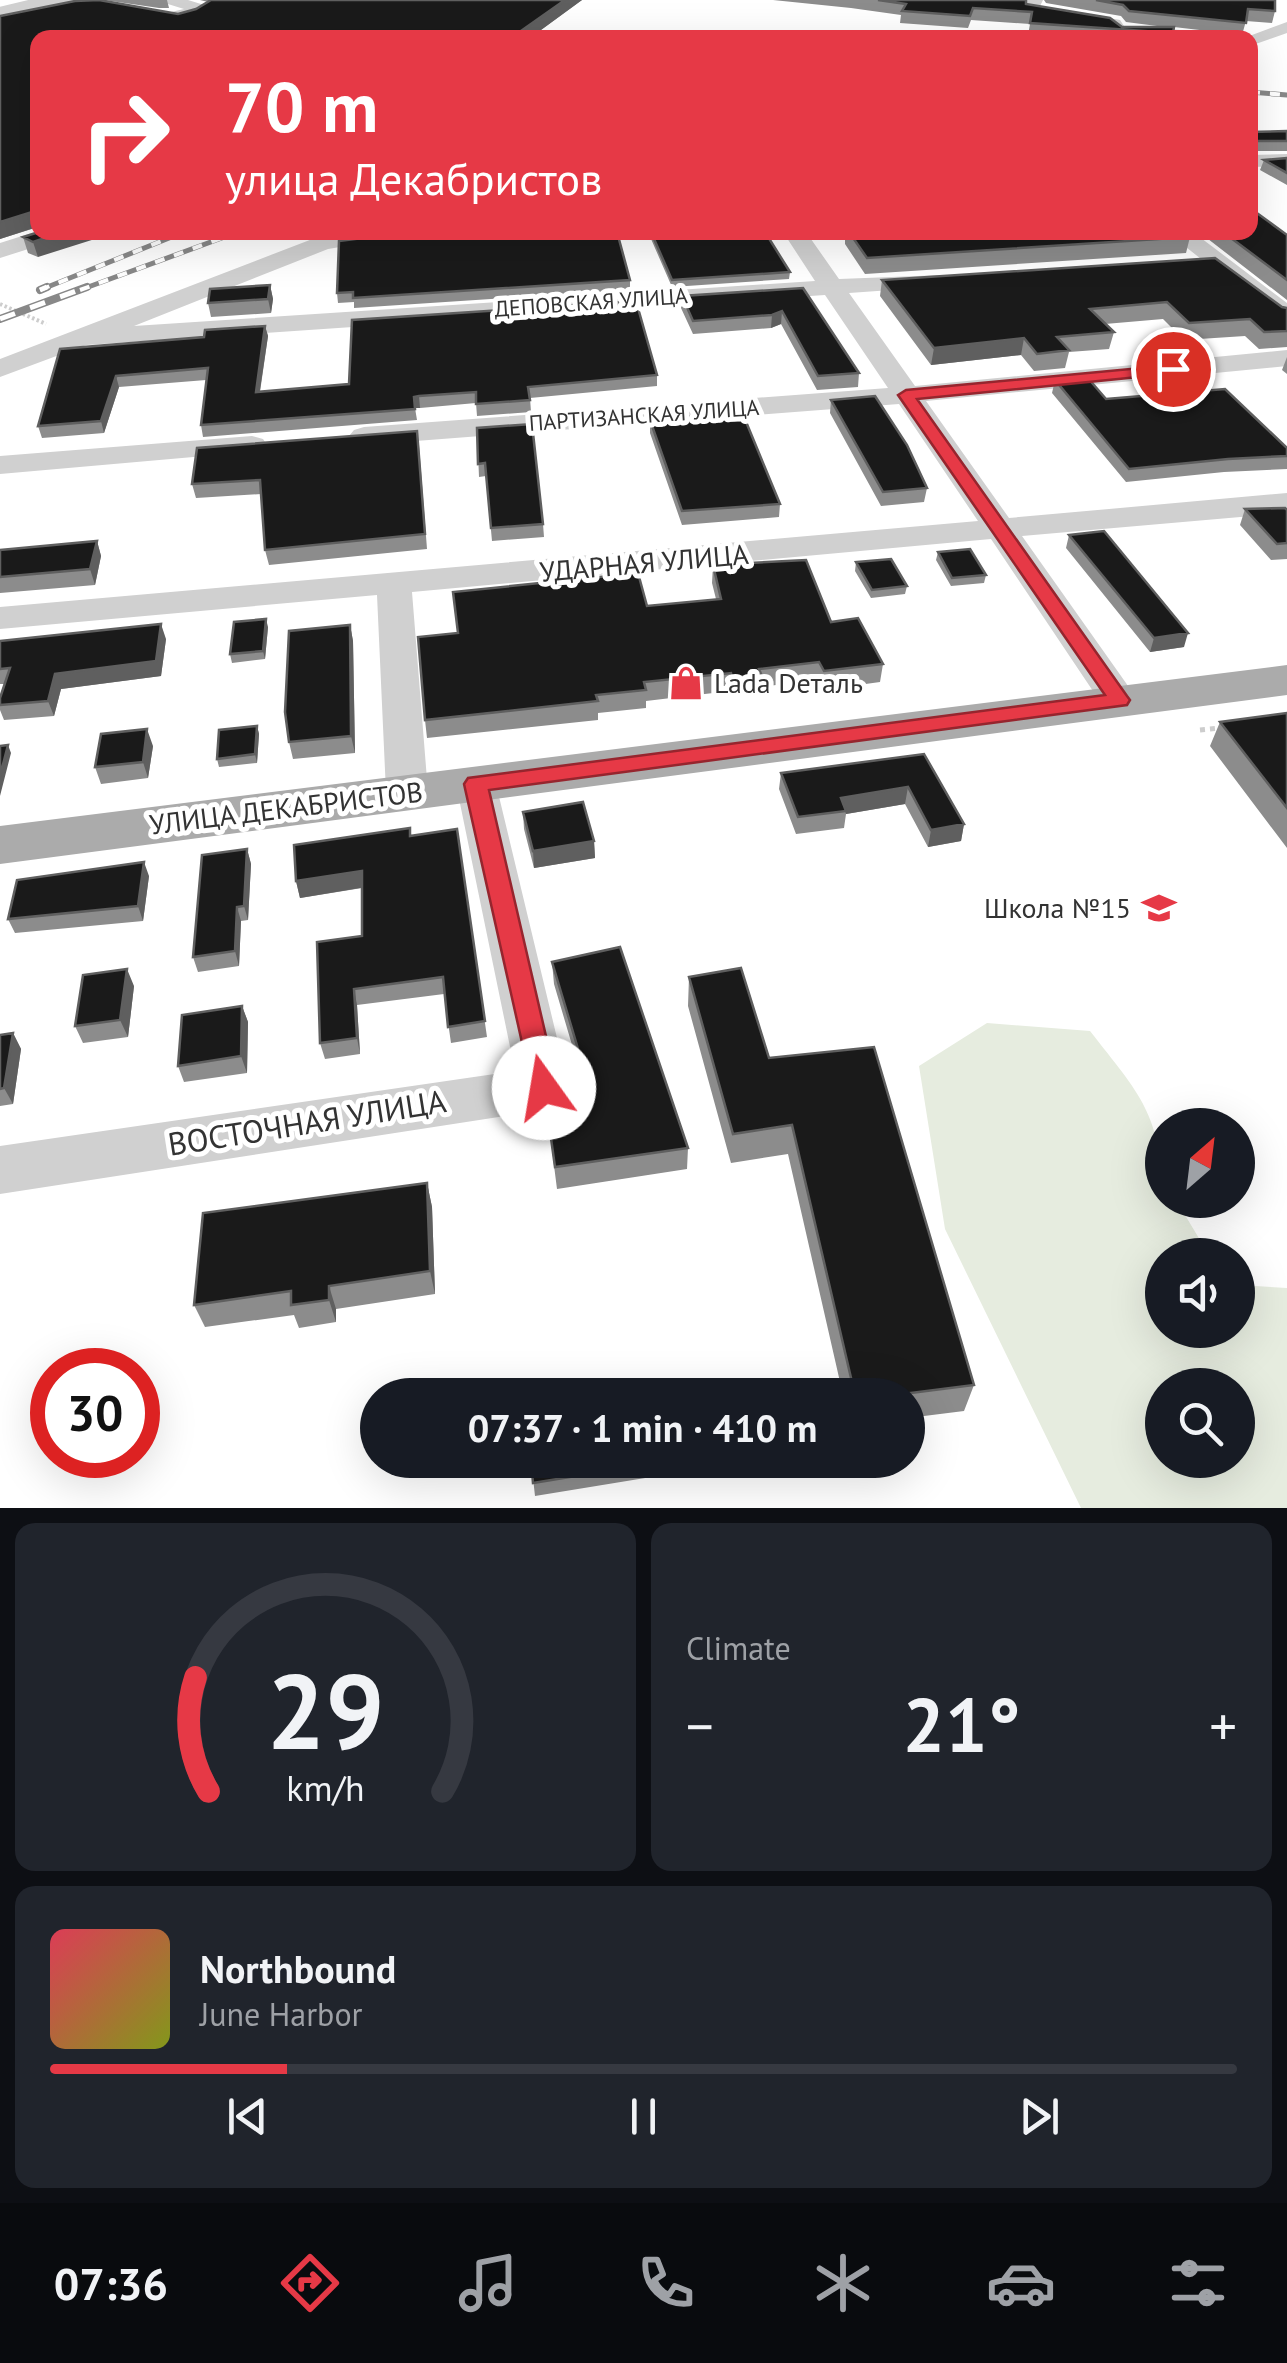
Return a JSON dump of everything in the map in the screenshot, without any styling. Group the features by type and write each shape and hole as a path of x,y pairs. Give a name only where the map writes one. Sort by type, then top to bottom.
{"main road":[{"name":"УЛИЦА ДЕКАБРИСТОВ","path":"0,845 1287,680"}],"street":[{"path":"158,30 146,23 206,8 163,0"},
{"path":"3,12 60,2"},
{"path":"1033,5 1114,23 1118,30"},
{"path":"1258,38 1287,27"},
{"path":"1258,161 1287,160"},
{"path":"0,251 34,240"},
{"path":"0,369 323,243 341,240"},
{"path":"799,240 1119,700"},
{"path":"1189,240 1287,315"},
{"path":"1179,265 1218,262"},
{"name":"ДЕПОВСКАЯ УЛИЦА","path":"85,336 966,278"},
{"name":"ПАРТИЗАНСКАЯ УЛИЦА","path":"335,439 906,395 1287,358"},
{"path":"0,464 276,443"},
{"name":"УДАРНАЯ УЛИЦА","path":"0,618 1002,532 1287,503"},
{"path":"394,584 407,792"},
{"name":"ВОСТОЧНАЯ УЛИЦА","path":"0,1170 544,1088 476,784"}],"path":[{"path":"0,304 36,321"},
{"path":"1200,730 1235,726"}],"shaded area":[{"path":"987,1023 1090,1031 1145,1108 1145,1218 1187,1218 1199,1238 1145,1238 1145,1348 1255,1348 1255,1286 1287,1288 1287,1508 1081,1508 945,1229 919,1066"}],"building":[{"path":"99,0 178,14 211,0 565,0 522,30 30,30 30,213 0,222 0,16"},
{"path":"878,0 1026,0 1026,4 1110,18 1122,27 1174,27 1130,30 1030,23 1032,12 973,8 970,16 902,11 906,4"},
{"path":"1096,0 1275,0 1275,11 1248,9 1246,23 1129,11 1123,5"},
{"path":"1287,131 1287,141 1258,141 1258,132"},
{"path":"1287,158 1287,173 1264,160"},
{"path":"1258,214 1287,235 1287,280 1234,240 1258,240"},
{"path":"619,240 630,280 353,298 353,292 337,293 339,241"},
{"path":"654,240 770,240 790,272 672,280"},
{"path":"855,240 1144,240 867,258"},
{"path":"1215,258 1287,308 1287,331 1264,332 1250,319 1189,323 1167,302 1090,309 1114,332 1057,337 1069,350 1037,354 1024,338 934,348 882,280"},
{"path":"270,285 268,299 208,303 210,289"},
{"path":"803,288 859,373 818,376 782,311 693,321 682,296"},
{"path":"636,301 657,375 528,387 530,400 476,404 476,392 419,396 414,397 415,409 201,425 208,368 116,376 101,421 38,426 60,349 204,337 205,330 265,326 256,392 349,384 352,320"},
{"path":"1087,377 1106,399 1225,389 1287,448 1287,456 1129,469 1055,380"},
{"path":"875,396 907,445 927,488 883,492 831,400"},
{"path":"742,412 780,504 682,511 650,420"},
{"path":"532,424 543,524 491,528 485,463 478,464 477,428"},
{"path":"417,431 425,534 265,550 260,480 192,484 197,448"},
{"path":"1285,508 1287,543 1277,544 1245,509"},
{"path":"1104,531 1188,633 1154,638 1069,535"},
{"path":"97,541 90,569 0,577 0,550"},
{"path":"970,549 986,575 952,578 938,552"},
{"path":"891,559 907,586 872,590 856,562"},
{"path":"806,560 831,622 858,618 883,664 824,671 819,662 759,669 761,674 732,678 731,673 644,682 646,690 596,695 598,701 425,720 418,637 458,633 453,592 638,573 647,606 721,599 713,565"},
{"path":"266,619 263,651 230,654 234,622"},
{"path":"161,624 156,661 55,674 48,701 0,705 10,668 0,669 0,641"},
{"path":"350,625 351,736 289,742 285,712 289,631"},
{"path":"1287,713 1287,808 1220,722"},
{"path":"257,726 255,754 217,759 219,730"},
{"path":"147,729 143,762 95,767 101,734"},
{"path":"8,745 0,776 0,746"},
{"path":"924,754 964,824 931,830 908,787 841,798 846,811 798,817 781,773"},
{"path":"583,802 594,841 533,851 523,812"},
{"path":"410,828 410,836 457,829 485,1021 448,1027 443,977 354,989 357,1038 320,1043 317,942 362,936 362,871 296,881 294,845"},
{"path":"247,849 244,906 237,907 235,951 193,957 202,855"},
{"path":"144,862 138,906 8,919 17,880"},
{"path":"620,947 688,1148 555,1167 545,1095 590,1089 552,962"},
{"path":"741,968 769,1058 874,1047 974,1385 925,1391 925,1378 851,1378 792,1125 733,1134 689,977"},
{"path":"127,969 120,1020 75,1026 83,975"},
{"path":"242,1006 241,1056 178,1066 182,1015"},
{"path":"13,1033 4,1088 0,1089 0,1035"},
{"path":"427,1183 430,1271 329,1286 329,1300 291,1305 291,1291 194,1305 203,1213"},
{"path":"533,1478 563,1478 533,1483"}],"railway":[{"path":"1258,93 1287,95"},
{"path":"47,287 40,290 164,240"},
{"path":"80,290 216,240"},
{"path":"0,319 87,287"}],"place":[{"name":"Lada Dеталь","path":"686,683"},
{"name":"Школа №15","path":"1159,908"}],"route":[{"path":"544,1088 476,784 1119,700 906,395 1173,369"}]}
